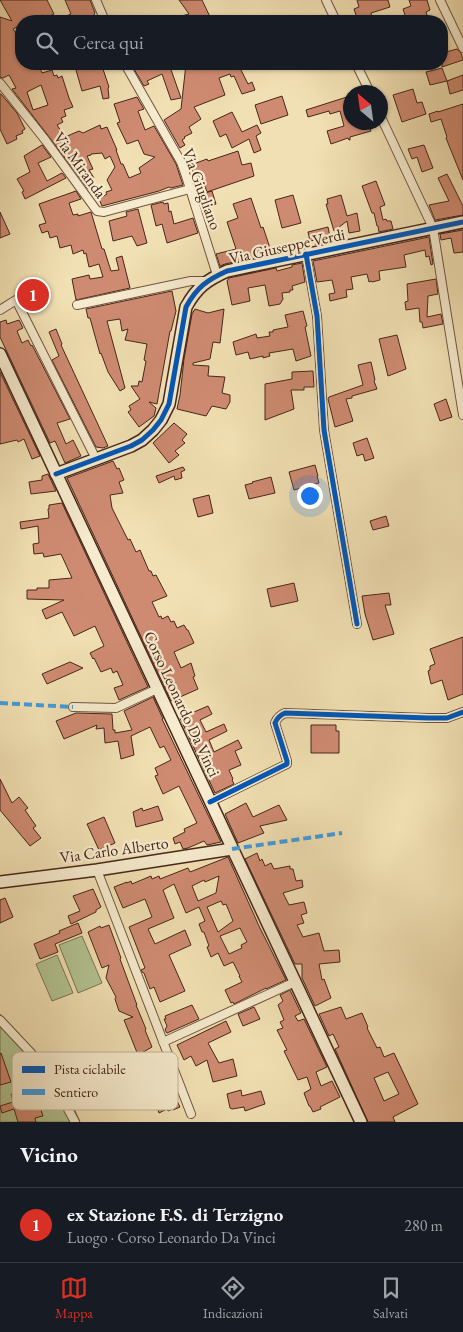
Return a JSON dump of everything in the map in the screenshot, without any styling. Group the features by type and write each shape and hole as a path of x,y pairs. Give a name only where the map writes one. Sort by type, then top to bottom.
{"main road":[{"name":"Via Giuseppe Verdi","path":"56,474 142,440 161,420 169,404 186,307 191,297 212,278 227,271 463,222"},
{"name":"Corso Leonardo Da Vinci","path":"0,354 361,1122"},
{"name":"Via Carlo Alberto","path":"0,882 97,870 232,849"}],"street":[{"path":"96,0 102,15"},
{"path":"326,0 333,15"},
{"path":"440,0 447,15"},
{"path":"448,17 463,48"},
{"name":"Via Giugliano","path":"128,70 181,162 190,189 212,278"},
{"path":"359,70 366,85"},
{"name":"Via Miranda","path":"0,83 46,141 97,211 104,212 190,189"},
{"path":"387,130 433,228 463,415"},
{"path":"306,254 317,316 324,430 357,624"},
{"path":"77,305 212,278"},
{"path":"0,310 16,300 96,459"},
{"path":"74,707 116,708 158,689"},
{"path":"210,802 287,764 275,723 280,715 285,713 447,718 463,712"},
{"path":"97,870 167,1052"},
{"path":"163,1042 295,982"},
{"path":"0,1020 30,1052"},
{"path":"178,1081 191,1114"},
{"path":"68,1110 75,1122"}],"green space":[{"path":"82,936 102,983 78,993 59,945"},
{"path":"57,955 73,993 52,1001 36,964"},
{"path":"0,1014 34,1052 12,1052 12,1110 75,1110 80,1122 0,1122"}],"building":[{"path":"0,0 47,0 54,14 15,15 15,28 13,29 15,32 15,70 41,70 42,73 52,70 54,76 57,75 58,78 62,76 73,107 64,110 66,116 61,118 63,122 57,125 65,137 79,131 83,133 100,125 101,129 107,127 121,164 123,164 129,178 141,173 139,168 155,157 144,154 138,140 127,144 117,123 120,122 114,104 137,97 144,109 138,111 145,130 154,126 176,164 183,185 169,187 102,206 99,199 107,194 106,192 112,190 107,180 115,167 110,156 105,159 102,153 87,156 93,169 89,170 94,178 89,182 92,186 88,189 12,89 16,88 9,75 3,78 0,77 0,17 12,21","holes":["41,85 48,105 33,110 27,92"]},
{"path":"65,0 90,0 95,13 94,15 68,15 71,14"},
{"path":"179,0 202,0 209,15 185,15 189,14"},
{"path":"357,0 388,0 390,7 371,13 371,15 356,15 354,9 359,7"},
{"path":"409,0 427,0 430,10 426,12 427,15 405,15 403,9 411,6"},
{"path":"457,49 461,53 463,60 448,65 448,51"},
{"path":"76,70 103,70 109,87 109,98 103,99 100,86 82,91"},
{"path":"135,70 171,70 181,98 171,100 162,74 147,81 149,84 144,86"},
{"path":"185,70 241,70 248,84 252,82 255,90 242,94 234,76 231,77 230,74 219,78 225,95 194,107 201,119 189,127 192,133 184,137 182,140 185,145 180,148 164,120 181,109"},
{"path":"443,70 447,81 430,85 426,72"},
{"path":"463,75 463,90 450,94 447,81"},
{"path":"413,89 417,103 422,102 426,114 402,122 393,95"},
{"path":"0,94 17,113 25,129 22,131 23,133 16,136 17,139 7,144 0,129"},
{"path":"282,96 288,115 261,124 255,105"},
{"path":"343,98 343,122 340,111 330,114 329,111 308,117 306,110"},
{"path":"463,104 463,180 446,138 441,119 431,122 429,114"},
{"path":"232,112 242,132 257,125 261,133 256,136 261,150 254,153 249,139 232,148 226,134 220,137 213,121"},
{"path":"343,126 343,130 371,131 350,137 350,140 348,138 331,144 327,131"},
{"path":"42,145 51,157 38,163 47,181 62,173 66,178 25,199 22,192 24,191 17,179 30,172 24,156"},
{"path":"424,145 433,168 422,172 417,157 412,159 408,149"},
{"path":"238,151 242,165 251,163 254,176 207,192 202,179 196,181 191,167 190,170 188,166 207,159 208,161"},
{"path":"447,174 463,206 463,215 435,220 429,205 449,201 438,178"},
{"path":"376,181 385,205 380,207 383,220 391,221 393,229 379,232 374,213 372,213 362,186"},
{"path":"76,191 81,199 69,203 73,215 78,214 78,216 91,212 111,271 119,270 116,258 122,256 130,288 76,300 72,279 89,275 90,279 103,277 99,264 89,267 86,253 84,254 83,250 73,254 71,245 60,248 57,236 50,238 48,231 42,233 39,225 46,223 39,204"},
{"path":"212,191 216,204 202,208 198,195"},
{"path":"293,195 301,223 282,228 275,200"},
{"path":"341,195 347,216 357,213 360,231 349,233 347,221 334,231 326,204 328,204 327,199"},
{"path":"251,198 272,254 220,266 216,254 236,249 227,222 238,218 233,204"},
{"path":"163,202 164,204 168,203 169,212 171,211 174,224 193,218 198,233 167,243 162,224 156,226 151,205"},
{"path":"138,209 147,243 137,246 132,236 113,241 109,221 127,216 126,212"},
{"path":"0,212 10,234 0,238"},
{"path":"328,227 331,242 316,245 315,240 310,241 308,232"},
{"path":"463,230 463,252 454,253 451,238 441,240 440,234"},
{"path":"429,237 433,264 431,265 429,256 426,257 425,250 404,255 406,267 379,271 380,280 372,282 369,282 367,274 351,277 353,289 346,290 347,297 330,301 329,294 335,293 332,280 317,282 313,261"},
{"path":"302,263 305,282 292,286 293,290 290,290 290,292 282,293 283,299 280,304 269,306 265,285 248,288 250,301 232,305 227,281 229,278 276,268 277,271"},
{"path":"436,279 438,294 428,296 427,317 441,314 443,324 423,328 422,322 420,322 419,308 406,310 405,302 408,301 407,284"},
{"path":"34,282 43,303 31,308 22,288"},
{"path":"172,291 176,311 170,331 157,404 149,402 156,408 154,416 139,427 128,412 131,410 129,406 140,399 131,386 138,386 139,381 142,382 147,344 125,340 128,329 122,331 120,319 107,321 125,388 120,391 108,372 100,354 86,309"},
{"path":"195,309 208,313 224,309 220,343 213,342 210,359 193,363 193,365 209,366 208,376 225,377 222,393 230,395 230,402 226,409 212,406 206,416 177,409 192,314"},
{"path":"303,311 311,356 296,361 293,349 269,353 270,356 263,358 263,356 250,359 248,352 236,355 233,342 256,334 257,338 270,336 269,332 273,332 273,330 288,327 285,315"},
{"path":"6,320 7,324 19,320 23,328 17,331 22,343 28,340 32,345 70,419 57,423 66,444 73,440 81,456 65,463 55,441 50,443 0,337 0,322"},
{"path":"56,329 61,345 108,446 103,448 96,447 52,360 59,356 49,332"},
{"path":"397,335 406,369 388,376 379,339"},
{"path":"371,362 377,389 346,399 353,421 335,427 329,397 363,385 358,365"},
{"path":"313,371 314,387 304,387 304,390 291,390 294,409 265,420 265,384 292,379 292,372"},
{"path":"0,372 40,456 32,459 24,439 18,442 17,440 0,444"},
{"path":"446,399 452,417 440,421 434,404"},
{"path":"174,423 187,434 182,440 185,443 175,451 179,455 169,463 153,443"},
{"path":"367,438 374,458 365,461 363,454 357,456 353,443"},
{"path":"113,461 117,469 119,468 124,480 119,482 123,493 110,495 112,508 128,540 130,539 136,552 140,550 149,571 151,571 153,576 156,575 167,596 152,602 159,617 161,616 162,619 168,616 171,622 174,621 177,628 184,625 194,643 174,652 181,668 191,663 195,676 193,677 198,689 171,701 67,478"},
{"path":"315,465 319,483 294,490 289,472"},
{"path":"183,467 185,470 181,472 182,478 175,480 174,476 159,483 156,476"},
{"path":"48,474 56,491 31,494 29,482 42,480 42,476"},
{"path":"271,477 275,493 249,499 245,485"},
{"path":"209,495 213,513 198,517 193,499"},
{"path":"62,503 148,687 119,700 114,688 123,685 117,671 113,673 111,668 101,672 90,653 104,646 95,626 74,636 62,612 46,619 42,610 64,600 27,599 27,590 49,588 49,580 72,578 61,554 44,557 43,553 34,554 33,544 39,543 38,526 21,529 20,522 49,518 49,505"},
{"path":"386,516 389,526 373,530 370,521"},
{"path":"294,583 298,601 271,607 267,589"},
{"path":"389,593 391,605 385,605 394,634 373,640 362,596"},
{"path":"463,637 463,694 448,700 442,680 431,684 428,671 430,666 435,664 430,649"},
{"path":"70,662 83,668 47,684 42,674"},
{"path":"153,697 221,842 207,845 204,841 183,849 180,842 175,844 173,838 185,832 184,829 197,823 179,786 163,794 155,776 158,775 155,768 171,760 164,746 160,748 150,727 131,736 134,755 121,759 118,741 105,743 104,728 96,729 97,725 64,739 56,721 76,713 112,714 113,730 115,730 115,733 132,730 124,711"},
{"path":"208,706 212,714 200,720 206,732 224,724 227,731 209,740 214,752 238,740 242,748 235,751 241,765 229,770 234,784 215,793 180,718"},
{"path":"311,725 336,725 336,731 339,731 339,753 311,753"},
{"path":"0,779 12,803 19,797 28,808 25,810 36,826 33,828 41,838 30,846 0,810"},
{"path":"246,803 253,817 279,805 287,820 260,826 264,833 238,843 225,814"},
{"path":"158,806 163,820 136,827 133,812 142,808 143,811"},
{"path":"104,817 115,843 99,850 87,824"},
{"path":"257,853 260,861 262,859 265,866 271,863 274,869 290,866 290,869 293,869 296,881 302,880 303,887 283,893 289,905 304,902 307,913 301,915 304,923 297,925 303,937 319,933 324,951 339,950 340,962 319,964 322,980 324,979 331,998 315,1006 302,978 302,964 295,964 245,859"},
{"path":"228,857 286,980 234,1004 233,1002 231,1003 225,990 242,982 240,976 233,962 224,966 218,953 211,957 204,932 202,932 199,924 205,921 199,907 186,913 174,884 163,890 174,918 148,929 155,944 185,930 191,945 169,955 185,991 160,1002 154,987 150,989 141,970 145,968 129,927 152,917 145,899 123,908 114,887 131,881 132,884 151,876 152,879 159,876 160,879 188,868 190,872","holes":["219,876 216,893 198,901 192,886","221,901 223,905 226,904 233,921 218,932 207,907","240,928 247,942 241,945 242,948 229,954 220,936"]},
{"path":"93,889 101,907 96,912 71,924 68,916 80,911 73,896"},
{"path":"5,898 13,917 0,923 0,900"},
{"path":"78,923 82,933 55,944 58,952 40,959 34,944"},
{"path":"109,925 146,1029 152,1047 143,1052 137,1052 124,1020 133,1017 119,1011 116,997 106,978 109,965 102,968 88,932 100,926 101,928"},
{"path":"290,990 301,1013 295,1016 298,1021 304,1019 327,1067 316,1072 321,1086 332,1081 340,1097 313,1112 304,1093 311,1089 307,1077 298,1080 284,1051 287,1050 277,1030 283,1028 280,1022 284,1020 278,1005 283,1001 280,995"},
{"path":"192,1005 199,1019 167,1033 165,1030 167,1026 164,1019 166,1019 165,1016"},
{"path":"254,1007 260,1019 243,1026 238,1014"},
{"path":"341,1007 346,1019 362,1013 377,1048 380,1047 384,1057 394,1053 418,1104 393,1117 395,1122 368,1122 335,1049 339,1047 333,1034 329,1036 319,1014","holes":["388,1072 399,1094 384,1101 374,1078"]},
{"path":"226,1021 231,1032 208,1043 219,1063 233,1059 237,1076 213,1082 207,1060 196,1066 191,1056 184,1060 177,1045"},
{"path":"0,1054 11,1082 0,1085"},
{"path":"241,1090 242,1096 261,1091 265,1104 245,1111 244,1107 230,1108 227,1094"},
{"path":"12,1102 12,1110 2,1113 0,1106"},
{"path":"14,1110 41,1110 43,1116 35,1118 36,1122 18,1122"}],"marked path":[{"path":"0,703 73,707"},
{"path":"232,849 342,833"}],"cycle path":[{"path":"56,474 131,446 142,440 153,430 161,420 169,404 186,307 194,294 214,278 227,271 463,222"},
{"path":"306,254 317,316 324,430 357,624"},
{"path":"210,802 287,764 275,723 285,713 447,718 463,712"}],"place":[{"name":"ex Stazione F.S. di Terzigno","path":"33,295"}]}
